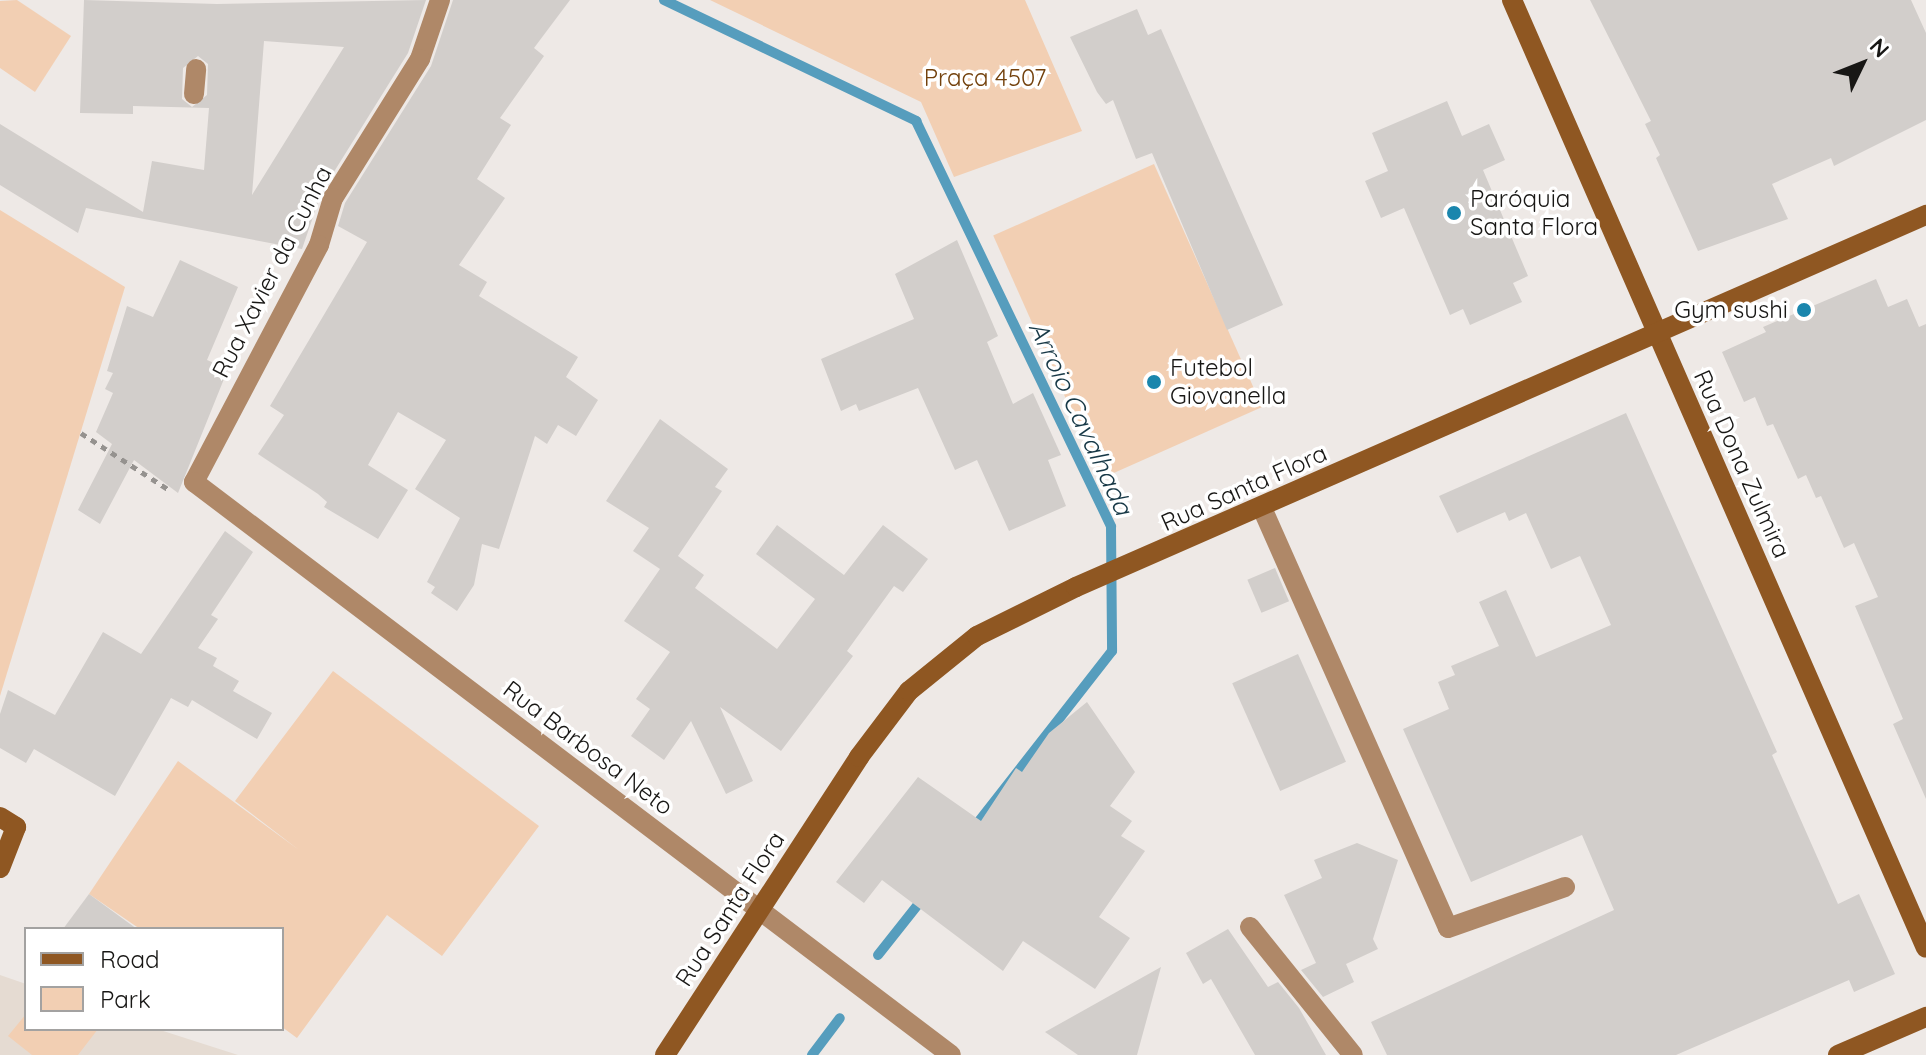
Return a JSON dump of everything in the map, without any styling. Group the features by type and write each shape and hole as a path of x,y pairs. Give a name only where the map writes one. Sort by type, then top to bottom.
{"street":[{"name":"Rua Xavier da Cunha","path":"194,482 319,245 333,198 420,59 440,0"},
{"name":"Rua Dona Zulmira","path":"1512,0 1926,948"},
{"path":"194,94 196,69"},
{"name":"Rua Santa Flora","path":"665,1055 859,757 909,691 977,636 1076,587 1658,337 1926,215"},
{"name":"Rua Barbosa Neto","path":"194,482 951,1055"},
{"path":"1262,508 1448,928 1565,887"},
{"path":"0,868 8,822"},
{"path":"1250,927 1353,1055"},
{"path":"1838,1055 1926,1017"}],"path":[{"path":"81,433 179,496 194,482"}],"shaded area":[{"path":"0,975 24,983 24,1031 163,1031 238,1055 0,1055"}],"green space":[{"path":"17,0 71,36 35,92 0,68 0,1"},
{"name":"Praça 4507","path":"710,0 1025,0 1082,131 954,177 921,102"},
{"path":"1154,164 1262,407 1101,479 993,236"},
{"path":"0,210 125,287 0,696"},
{"path":"333,671 539,826 442,956 387,915 297,1038 284,1028 284,927 137,927 89,894 178,761 299,850 235,801"},
{"path":"24,1016 24,1031 96,1031 78,1055 32,1055 8,1036"}],"building":[{"path":"84,0 217,4 426,0 408,53 322,191 302,249 86,208 78,233 0,185 0,124 143,212 152,161 204,170 209,108 133,106 133,114 80,113","holes":["264,41 344,47 252,195","198,56 208,64 207,95 192,107 182,99 183,68"]},
{"path":"453,0 570,0 534,48 544,56 500,118 511,125 477,179 505,198 459,265 487,282 479,296 578,357 566,377 598,400 576,436 558,425 547,444 535,436 499,549 482,544 474,585 457,611 431,593 435,587 427,582 460,518 415,489 446,440 398,412 368,465 408,490 378,539 324,507 327,502 318,494 258,454 284,415 270,406 367,242 338,226 345,203 431,66"},
{"path":"1590,0 1911,0 1926,33 1926,120 1834,166 1831,158 1772,184 1788,219 1698,251 1656,158 1660,155 1645,124 1651,121"},
{"path":"1137,9 1148,35 1161,29 1283,305 1227,330 1152,153 1136,159 1113,100 1106,104 1097,92 1070,37"},
{"name":"Paróquia Santa Flora","path":"1447,101 1462,136 1489,124 1505,160 1483,170 1528,276 1513,283 1522,302 1470,325 1463,309 1450,315 1404,208 1381,218 1365,181 1388,171 1372,133"},
{"path":"957,240 998,336 987,342 1013,404 1033,393 1061,455 1048,460 1066,506 1009,531 977,460 955,470 918,388 859,411 856,404 841,411 821,359 914,319 895,274"},
{"path":"180,260 238,287 207,360 228,369 178,493 134,460 100,524 78,510 112,444 96,432 113,393 105,389 113,373 107,371 127,306 153,317"},
{"path":"1876,279 1888,307 1907,299 1919,327 1926,324 1926,799 1893,724 1903,719 1855,606 1878,597 1854,543 1844,548 1821,496 1816,498 1806,475 1798,479 1773,424 1767,426 1755,397 1744,402 1722,352 1766,332 1763,327"},
{"path":"1626,413 1777,752 1772,755 1838,904 1859,894 1895,974 1854,992 1849,980 1676,1055 1387,1055 1371,1022 1614,910 1582,835 1471,882 1403,729 1449,709 1438,682 1455,675 1451,666 1499,646 1479,602 1506,590 1536,657 1611,625 1580,556 1551,569 1526,513 1509,521 1505,512 1457,533 1439,496"},
{"path":"660,419 728,469 715,487 722,491 678,556 704,575 695,588 777,649 815,599 756,554 777,525 844,575 883,525 928,559 903,592 894,586 847,651 853,656 781,751 720,707 753,781 726,794 691,721 664,760 631,736 650,709 636,699 670,652 624,621 660,569 633,551 649,528 606,501"},
{"path":"225,531 253,552 211,615 218,619 198,648 217,658 213,666 239,681 233,691 272,713 257,739 192,700 188,707 171,698 115,796 34,749 26,763 0,748 0,714 8,690 55,715 103,632 141,654"},
{"path":"1275,568 1289,601 1261,613 1247,580"},
{"path":"1298,654 1346,762 1280,791 1232,683"},
{"path":"1087,702 1135,772 1110,806 1132,821 1121,836 1145,851 1099,917 1130,938 1095,989 1023,941 1003,971 882,880 864,903 836,882 918,777 981,821 1016,768 1022,772 1049,733"},
{"path":"1357,843 1398,860 1373,939 1378,949 1346,964 1354,982 1323,997 1301,970 1316,963 1284,895 1322,878 1314,860"},
{"path":"89,894 134,927 64,927"},
{"path":"1228,929 1268,987 1278,982 1299,1008 1326,1055 1255,1055 1211,979 1203,984 1186,953"},
{"path":"1161,967 1137,1055 1078,1055 1045,1032"}],"waterway":[{"name":"Arroio Cavalhada","path":"664,0 916,121 1111,527 1112,651 973,829"},
{"name":"Arroio Cavalhada","path":"878,955 924,897"},
{"name":"Arroio Cavalhada","path":"812,1055 840,1018"}],"place":[{"name":"Paróquia Santa Flora","path":"1454,213"},
{"name":"Gym sushi","path":"1804,310"},
{"name":"Futebol Giovanella","path":"1154,382"}]}
